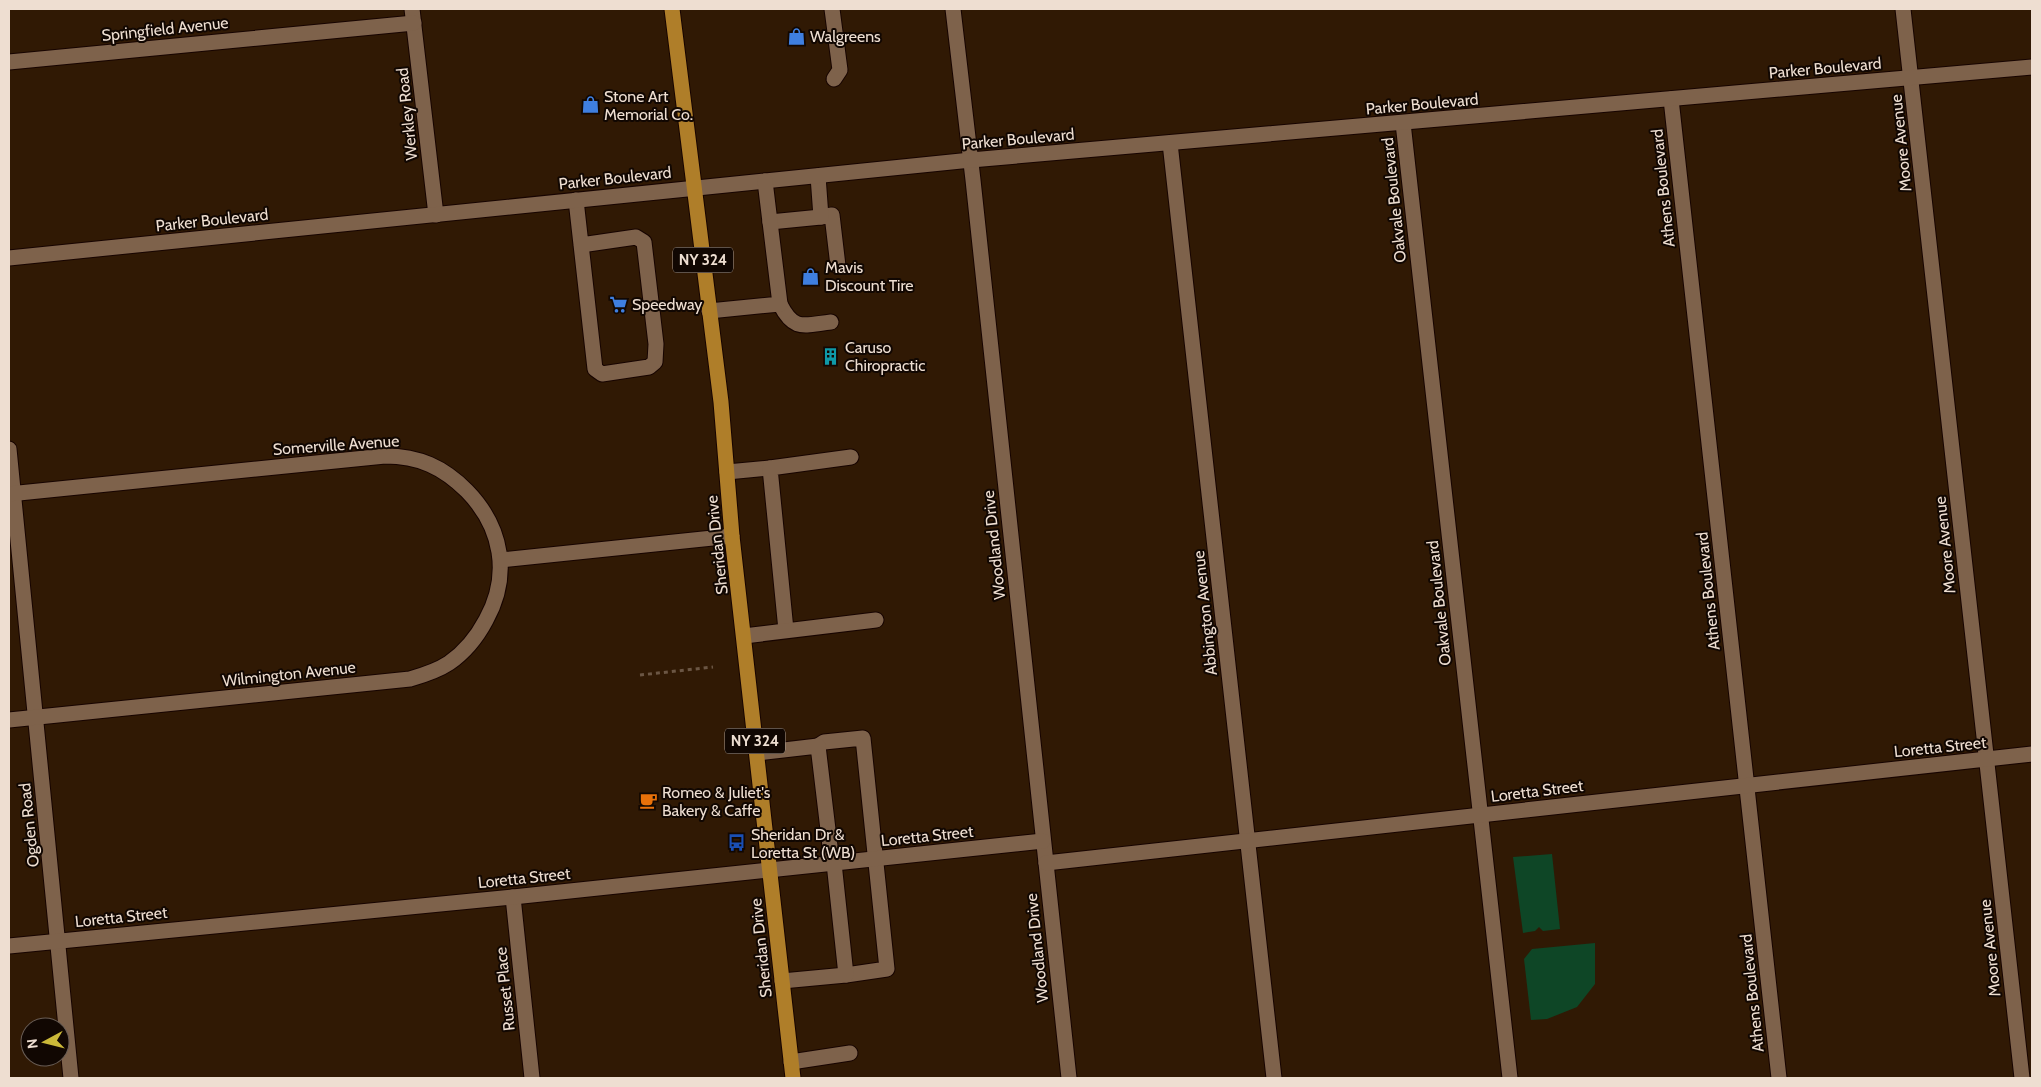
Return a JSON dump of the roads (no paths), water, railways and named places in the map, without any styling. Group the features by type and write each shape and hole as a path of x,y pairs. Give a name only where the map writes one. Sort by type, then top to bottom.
{"main road":[{"name":"Sheridan Drive","path":"672,9 710,311 732,536 793,1078"}],"street":[{"path":"832,9 840,70 834,78"},
{"path":"953,15 963,9"},
{"name":"Moore Avenue","path":"1903,9 2022,1078"},
{"name":"Woodland Drive","path":"953,15 971,160 1069,1078"},
{"name":"Springfield Avenue","path":"9,62 413,16"},
{"name":"Werkley Road","path":"413,16 436,215"},
{"name":"Parker Boulevard","path":"9,258 971,160 2032,67"},
{"name":"Athens Boulevard","path":"1671,100 1779,1078"},
{"name":"Oakvale Boulevard","path":"1403,123 1510,1078"},
{"name":"Abbington Avenue","path":"1170,143 1274,1078"},
{"path":"818,176 821,217"},
{"path":"765,181 780,304 791,321 802,326 831,322"},
{"path":"576,200 581,246 595,369 602,374 649,367 655,362 656,344 644,242 636,237 581,246"},
{"path":"770,222 832,215 838,266"},
{"path":"710,311 780,304"},
{"name":"Ogden Road","path":"9,448 11,494 71,1078"},
{"name":"Somerville Avenue","path":"11,494 385,456 405,456 424,461 441,470 459,483 475,499 497,537 501,560"},
{"path":"727,472 851,457"},
{"path":"770,468 786,630"},
{"path":"501,560 732,536"},
{"name":"Wilmington Avenue","path":"9,720 418,677 449,663 464,651 479,633 490,613 498,590 501,560"},
{"path":"744,636 876,620"},
{"path":"757,754 818,746 824,742 863,738 887,969 782,981"},
{"path":"818,746 846,975"},
{"name":"Loretta Street","path":"1046,863 2032,754"},
{"name":"Loretta Street","path":"9,946 513,897 1043,841"},
{"name":"Russet Place","path":"513,897 532,1078"},
{"path":"791,1062 850,1053"}],"place":[{"name":"Walgreens","path":"796,36"},
{"name":"Stone Art Memorial Co.","path":"590,105"},
{"name":"Mavis Discount Tire","path":"811,276"},
{"name":"Speedway","path":"618,304"},
{"name":"Caruso Chiropractic","path":"831,356"},
{"name":"Romeo & Juliet's Bakery & Caffe","path":"648,801"},
{"name":"Sheridan Dr & Loretta St (WB)","path":"737,843"}]}
